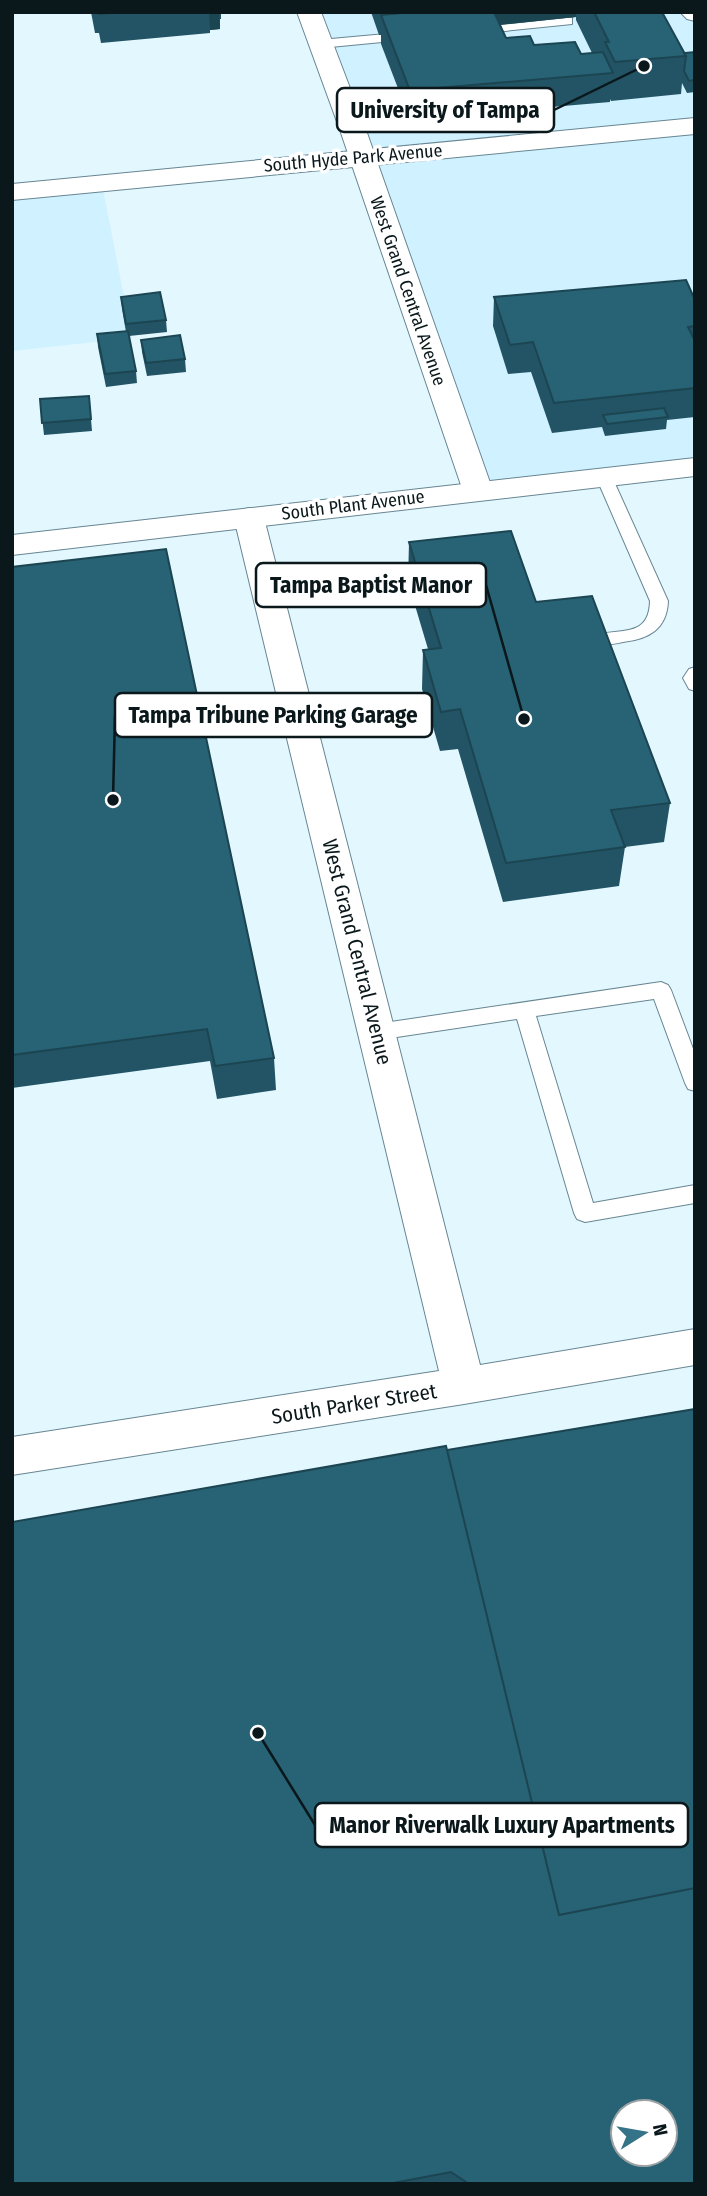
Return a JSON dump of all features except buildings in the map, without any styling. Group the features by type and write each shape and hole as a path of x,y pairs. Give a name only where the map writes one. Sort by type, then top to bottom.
{"street":[{"name":"West Grand Central Avenue","path":"309,12 478,491"},
{"name":"South Hyde Park Avenue","path":"12,192 695,126"},
{"name":"South Plant Avenue","path":"12,545 694,468"},
{"name":"West Grand Central Avenue","path":"249,518 464,1386"},
{"name":"South Parker Street","path":"12,1456 464,1386 695,1347"}],"lane":[{"path":"462,31 567,21"},
{"path":"320,44 424,35"},
{"path":"601,639 637,634 653,627 660,616 659,601 604,477"},
{"path":"695,673 692,678 695,685"},
{"path":"377,1032 662,990 695,1083"},
{"path":"524,1009 585,1213 695,1195"}],"shaded area":[{"path":"315,12 682,12 695,21 695,464 487,483"},
{"path":"103,189 132,338 12,351 12,197"}],"place":[{"name":"University of Tampa","path":"644,66"},
{"name":"Tampa Baptist Manor","path":"524,719"},
{"name":"Tampa Tribune Parking Garage","path":"113,800"},
{"name":"Manor Riverwalk Luxury Apartments","path":"258,1733"}]}
